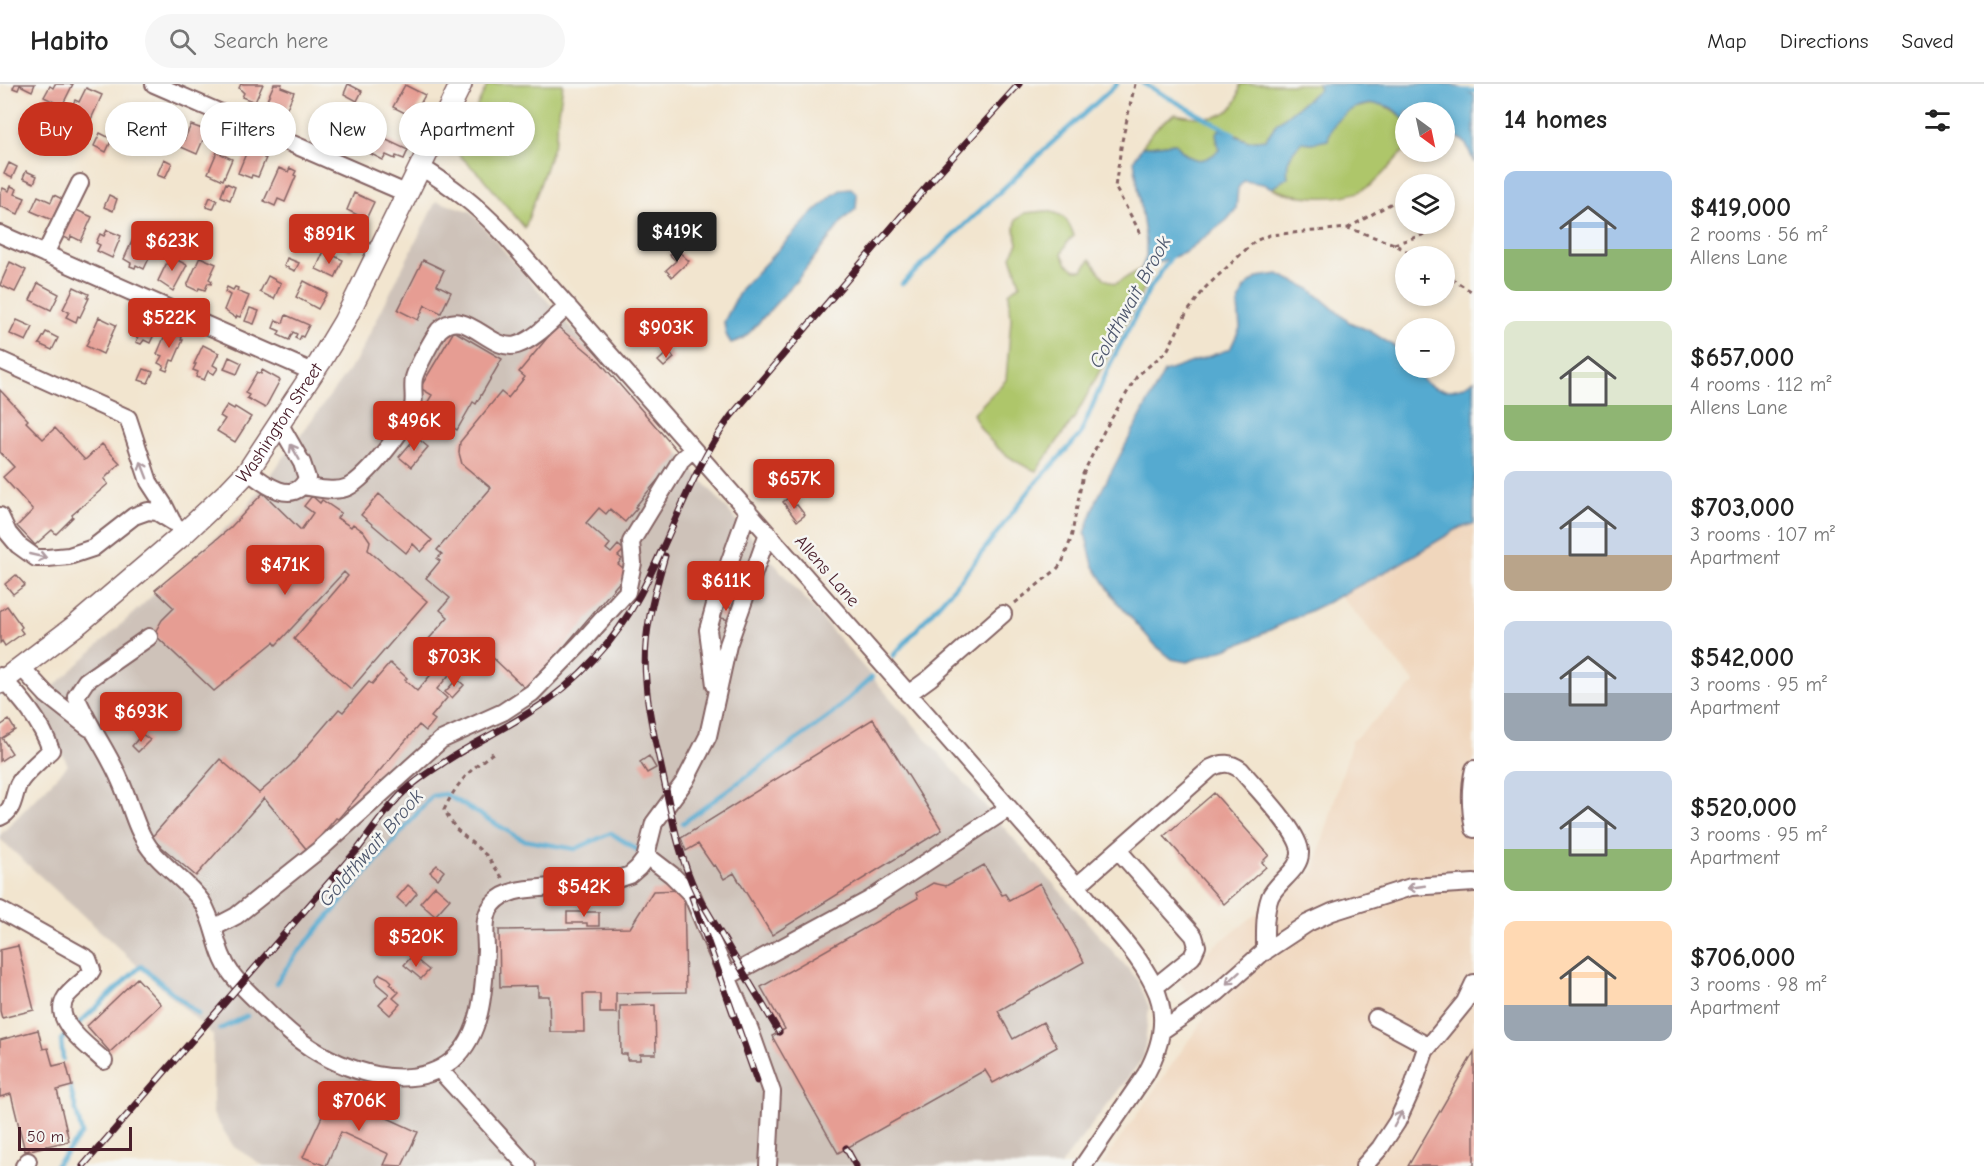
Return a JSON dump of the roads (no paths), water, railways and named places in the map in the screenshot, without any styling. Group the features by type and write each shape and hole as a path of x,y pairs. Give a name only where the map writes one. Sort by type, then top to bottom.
{"main road":[{"name":"Washington Street","path":"1,680 22,668 79,623 178,527 227,494 248,471 344,322 461,84"}],"street":[{"path":"154,84 408,194"},
{"name":"Allens Lane","path":"421,167 477,206 568,306 909,693 1136,956 1155,987 1160,1001 1162,1030 1154,1060 1146,1074 1083,1166"},
{"path":"45,254 80,183"},
{"path":"0,234 313,372"},
{"path":"303,486 338,490 349,486 366,474 404,425 413,405 413,379 419,364 440,330 454,322 467,323 504,346 517,345 529,339 568,306"},
{"path":"0,360 128,418 149,482 178,527"},
{"path":"248,471 263,483 277,490 294,492 303,486 307,478 302,463 279,423"},
{"path":"213,928 236,916 319,850 441,740 503,712 532,693 627,592 633,563 631,542 681,459 693,449"},
{"path":"716,695 708,630 718,594 748,510"},
{"path":"0,516 8,533 18,546 36,558 69,556 93,548 134,516 148,511 157,512 178,527"},
{"path":"149,637 86,681 76,696 120,779 137,829 153,852 200,900 209,913 222,958 231,973 289,1033 320,1053 373,1074 410,1078 439,1069 454,1059 465,1047 473,1032 482,993 488,911 496,900 512,892 618,879 638,868 646,855 654,823 685,781 708,736 728,645 768,533"},
{"path":"909,693 930,678 1003,614"},
{"path":"22,668 47,695 92,730"},
{"path":"0,817 13,804 19,783 51,750 45,733 21,699 1,680"},
{"path":"1077,886 1211,768 1222,763 1233,765 1241,770 1294,832 1300,851 1299,862 1271,895 1266,913 1265,952"},
{"path":"1474,769 1471,780 1470,807 1474,830"},
{"path":"727,977 869,900 1009,808"},
{"path":"1118,850 1194,936 1197,946 1192,957 1155,987"},
{"path":"646,855 672,875 692,895 750,1030 772,1092 768,1166"},
{"path":"1162,1030 1217,993 1265,952 1308,924 1332,912 1411,887 1474,883"},
{"path":"0,910 80,953 91,963 90,974 65,998 62,1016 71,1030 104,1061"},
{"path":"1364,1166 1380,1148 1396,1122 1412,1089 1428,1046 1465,1002 1474,983"},
{"path":"1376,1018 1428,1046"},
{"path":"439,1069 528,1166"}],"water":[{"path":"1318,84 1452,84 1474,95 1474,163 1465,143 1455,137 1455,102 1395,102 1395,110 1374,104 1362,106 1340,118 1332,128 1328,140 1302,142 1290,158 1287,167 1288,177 1272,188 1244,181 1238,188 1236,209 1227,220 1184,253 1141,269 1146,257 1146,242 1134,160 1142,147 1175,143 1185,154 1201,160 1219,150 1216,133 1220,129 1248,141 1266,139 1276,124 1320,89"},
{"path":"851,188 857,194 856,209 844,219 798,279 751,331 742,339 731,343 726,335 724,322 741,289 812,214 842,189"},
{"path":"1278,274 1310,289 1349,322 1370,331 1395,347 1395,378 1421,378 1434,388 1446,390 1464,386 1474,380 1474,524 1459,528 1396,566 1245,642 1187,662 1172,659 1156,646 1117,602 1093,565 1085,533 1097,499 1164,372 1230,349 1240,328 1238,305 1244,288 1258,277"}],"waterway":[{"path":"902,284 1117,84"},
{"path":"1144,84 1234,134"},
{"name":"Goldthwait Brook","path":"1459,90 1474,91"},
{"name":"Goldthwait Brook","path":"893,656 963,577 1033,486 1080,435 1110,364 1149,290 1173,254"},
{"name":"Goldthwait Brook","path":"683,823 832,714 872,677"},
{"name":"Goldthwait Brook","path":"276,983 295,956 432,796 445,794 523,840 575,849 611,833 639,851"},
{"name":"Goldthwait Brook","path":"75,1027 141,966 198,1014"},
{"name":"Goldthwait Brook","path":"220,1029 247,1016"},
{"name":"Goldthwait Brook","path":"63,1059 61,1040 68,1033"},
{"name":"Goldthwait Brook","path":"55,1166 82,1134 70,1086"}],"railway":[{"path":"83,1166 358,849 401,794 417,780 451,758 548,700 596,657 618,630 636,601 696,475 731,416 933,179 1019,84"},
{"path":"665,556 649,618 645,665 651,720 674,827 697,894 779,1032"},
{"path":"692,897 757,1081"},
{"path":"846,1148 856,1166"}]}
